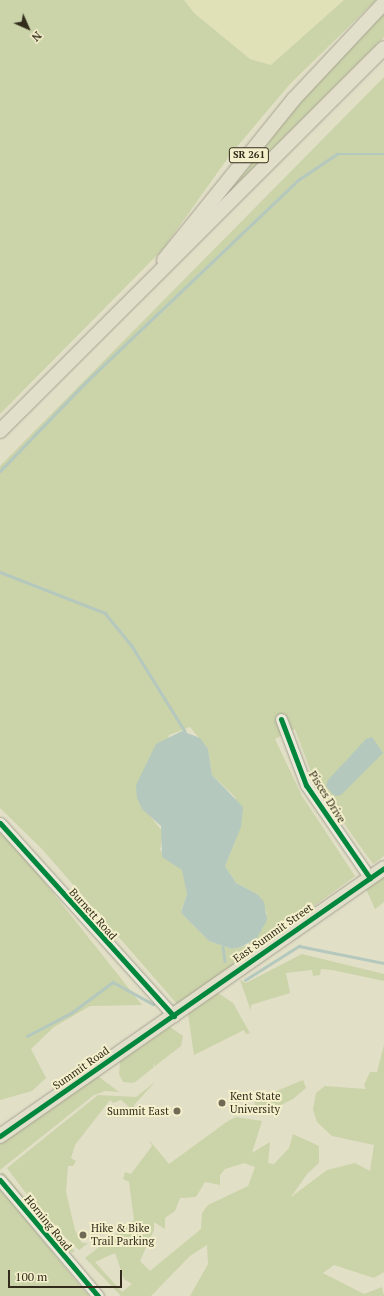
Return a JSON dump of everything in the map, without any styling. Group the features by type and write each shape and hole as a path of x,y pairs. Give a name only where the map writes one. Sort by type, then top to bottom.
{"main road":[{"name":"SR 261","path":"120,312 288,106 384,3"},
{"name":"SR 261","path":"0,431 384,48"},
{"name":"East Summit Street","path":"174,1016 384,868"},
{"name":"Summit Road","path":"0,1136 174,1016"}],"street":[{"name":"Pisces Drive","path":"282,719 306,785 370,878"},
{"name":"Burnett Road","path":"0,823 174,1016"},
{"name":"Horning Road","path":"0,1180 98,1296"}],"green space":[{"path":"0,0 184,0 194,13 250,59 271,65 344,0 376,0 290,84 230,155 163,249 0,414"},
{"path":"184,0 344,0 271,65 250,59 194,13"},
{"path":"384,12 384,37 230,191 306,95"},
{"path":"384,77 384,856 373,864 340,818 311,772 295,729 275,739 302,796 355,876 178,1005 42,849 0,808 0,466","holes":["190,727 208,749 212,775 235,797 241,826 225,866 236,883 257,894 267,913 248,945 232,949 209,941 184,916 181,911 187,894 182,870 160,850 163,832 150,816 169,735"]},
{"path":"0,826 142,1005 90,1006 54,1027 31,1049 46,1078 32,1091 0,1100"},
{"path":"384,877 384,902 375,909 366,889"},
{"path":"302,954 384,974 384,981 321,969 320,975 313,976 312,970 286,973 290,993 251,1005 251,1011 240,980 246,983"},
{"path":"218,993 233,1003 250,1033 246,1034 244,1030 194,1055 188,1014"},
{"path":"170,1027 183,1036 181,1046 155,1066 153,1064 154,1067 134,1083 133,1080 133,1083 123,1082 119,1074 120,1061"},
{"path":"384,1045 384,1272 374,1278 334,1265 323,1273 364,1294 382,1287 384,1296 190,1296 208,1264 207,1245 190,1256 151,1296 121,1296 85,1258 134,1220 129,1182 123,1179 125,1172 131,1174 152,1146 149,1140 169,1164 228,1121 236,1117 262,1121 252,1153 270,1142 268,1163 274,1164 289,1148 293,1134 319,1146 319,1163 307,1174 291,1197 327,1170 355,1163 370,1171 374,1145 332,1136 317,1122 313,1110 316,1093 325,1086 366,1089 364,1085 370,1072 377,1072","holes":["244,1163 255,1167 248,1186 208,1205 202,1213 201,1229 150,1271 140,1261 154,1230 154,1222 165,1229 165,1218 175,1211 180,1198 196,1197 205,1182 220,1185 220,1175 225,1169","115,1253 124,1279 132,1284 122,1292 95,1262"]},
{"path":"98,1076 119,1092 105,1091 94,1095 0,1170 0,1144"},
{"path":"303,1080 306,1088 293,1099 265,1113 254,1110 255,1100"},
{"path":"155,1082 134,1105 135,1112 121,1100 113,1103 110,1100 75,1145 71,1158 76,1161 73,1166 68,1166 66,1192 75,1230 82,1243 88,1243 79,1250 43,1216 7,1168 98,1095 136,1097"},
{"path":"3,1172 42,1219 54,1227 75,1252 64,1251 0,1174"},
{"path":"0,1188 81,1287 89,1296 0,1296"}],"shaded area":[{"path":"182,731 200,738 208,749 212,775 243,807 241,827 225,866 236,883 257,894 264,902 267,920 257,938 241,947 232,949 209,941 181,912 187,894 182,870 162,857 161,826 142,809 137,798 136,785 156,744"},
{"path":"372,737 383,753 341,795 334,796 326,786 328,780 366,739"}],"waterway":[{"path":"0,471 86,382 298,180 337,154 384,154"},
{"path":"0,572 105,613 132,646 185,731"},
{"path":"245,980 299,946 384,963"},
{"path":"223,947 225,961"},
{"path":"27,1036 71,1013 113,982 153,1004"}],"cycle path":[{"path":"281,719 306,785 370,878"},
{"path":"0,823 174,1016"},
{"path":"0,1136 384,868"},
{"path":"0,1180 98,1296"}],"place":[{"name":"Kent State University","path":"222,1103"},
{"name":"Summit East","path":"177,1111"},
{"name":"Hike & Bike Trail Parking","path":"83,1235"}]}
